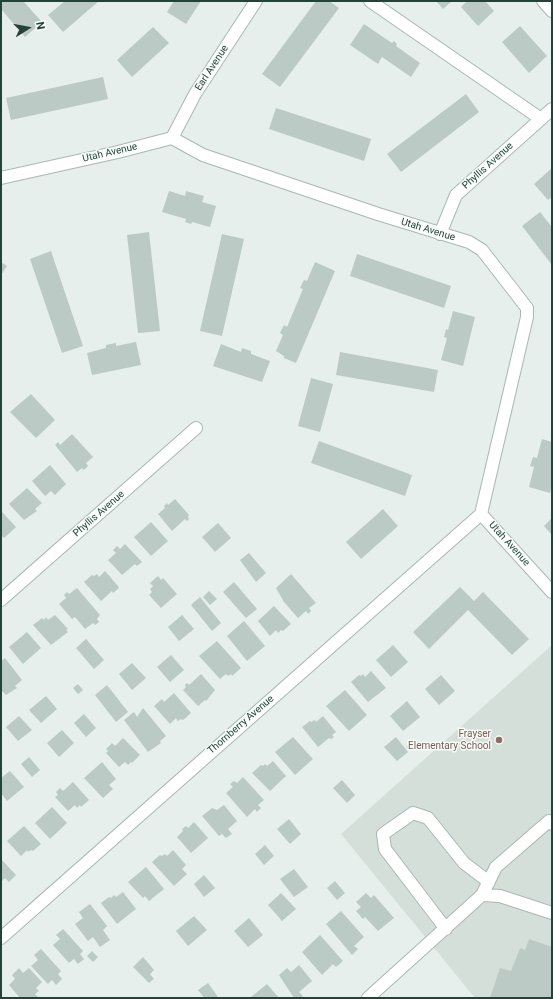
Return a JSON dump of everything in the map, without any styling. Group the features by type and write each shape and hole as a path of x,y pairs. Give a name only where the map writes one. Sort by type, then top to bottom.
{"street":[{"name":"Earl Avenue","path":"172,138 195,94 256,1"},
{"path":"370,1 541,119"},
{"path":"543,1 552,11"},
{"name":"Phyllis Avenue","path":"440,234 456,195 552,109"},
{"name":"Utah Avenue","path":"1,178 118,152 172,138 203,155 440,234 469,242 482,250 527,308 527,318 481,514 552,592"},
{"name":"Phyllis Avenue","path":"1,600 196,428"},
{"name":"Thornberry Avenue","path":"1,938 481,514"},
{"path":"446,929 385,849 383,834 413,813 428,818 464,863 489,882"},
{"path":"368,998 482,895 496,867 549,821 552,824"},
{"path":"482,895 500,896 552,913"}],"shaded area":[{"name":"Frayser Elementary School","path":"552,645 552,998 475,998 341,834"}],"building":[{"path":"1,1 23,1 42,22 25,37 1,9"},
{"path":"65,1 99,1 63,32 48,15"},
{"path":"174,1 201,1 186,24 167,12"},
{"path":"316,1 329,1 339,8 280,87 262,74"},
{"path":"436,1 452,1 443,9"},
{"path":"467,1 485,1 494,11 478,26 461,7"},
{"path":"364,24 392,43 394,41 397,44 396,46 420,63 411,77 382,57 378,64 350,45"},
{"path":"520,26 547,56 529,73 502,42"},
{"path":"153,27 169,43 132,77 117,60"},
{"path":"103,77 108,99 11,120 6,98"},
{"path":"466,94 479,112 401,172 387,154"},
{"path":"276,108 371,139 364,161 269,129"},
{"path":"552,168 552,197 548,200 534,184"},
{"path":"169,191 185,196 186,191 204,196 202,202 216,206 210,227 192,222 191,224 185,222 186,219 162,212"},
{"path":"540,212 552,227 552,265 522,226"},
{"path":"149,232 160,331 138,333 127,235"},
{"path":"222,234 244,239 222,336 200,331"},
{"path":"51,251 83,346 62,353 30,259"},
{"path":"357,254 451,286 444,308 350,276"},
{"path":"1,262 7,266 1,275"},
{"path":"315,262 335,271 296,363 284,358 284,356 276,351 283,335 280,333 284,325 287,327 303,289 300,288 304,280 307,281"},
{"path":"453,311 475,317 463,366 441,360 447,338 444,337 446,329 448,330"},
{"path":"136,342 141,365 92,375 87,353 106,348 106,345 116,343 116,346"},
{"path":"221,344 241,352 242,348 251,351 251,354 270,361 262,382 213,366"},
{"path":"340,352 438,370 434,392 336,375"},
{"path":"311,378 333,384 320,432 298,426"},
{"path":"31,394 55,420 36,438 10,412"},
{"path":"72,434 93,457 86,463 88,466 84,470 82,468 77,472 55,445 58,442 60,445"},
{"path":"542,439 552,442 552,485 550,493 529,487 534,467 530,466 533,457 537,458"},
{"path":"319,441 412,475 405,496 311,463"},
{"path":"50,465 66,484 55,495 51,491 45,496 32,481"},
{"path":"27,488 42,503 35,509 37,511 24,520 9,504"},
{"path":"175,499 189,515 189,519 187,521 185,519 172,531 158,514 165,508 164,506 167,503 168,505"},
{"path":"383,509 398,526 361,559 346,542"},
{"path":"1,511 16,527 4,538 1,535"},
{"path":"552,518 552,535 544,526"},
{"path":"151,522 168,541 151,556 134,537"},
{"path":"218,523 231,538 215,552 202,537"},
{"path":"125,544 142,562 137,566 135,564 122,575 108,560 116,553 113,550 117,546 120,549"},
{"path":"249,553 266,573 256,582 240,560"},
{"path":"105,571 119,588 113,593 112,591 101,601 84,582 92,575 94,576 97,574 99,577"},
{"path":"291,574 316,603 309,608 311,611 308,614 306,611 298,618 284,602 276,588"},
{"path":"158,576 161,580 163,578 177,594 161,608 149,595 152,592 150,589 153,586 150,583"},
{"path":"234,582 257,609 246,618 223,592"},
{"path":"460,587 474,601 483,592 529,639 512,655 468,610 429,649 413,632"},
{"path":"77,588 100,615 97,619 99,622 95,625 93,623 85,629 75,617 72,619 59,604 66,598 64,595 67,592 69,594"},
{"path":"209,591 217,599 210,605 203,597"},
{"path":"200,597 221,623 212,631 191,605"},
{"path":"274,606 291,624 283,631 281,630 278,633 276,630 270,636 258,621"},
{"path":"55,615 68,629 66,630 68,632 51,645 33,625 42,618 44,620 46,617 48,620"},
{"path":"182,615 194,629 179,641 168,627"},
{"path":"244,621 265,646 247,661 227,636"},
{"path":"27,632 41,648 23,664 9,647"},
{"path":"86,639 104,660 94,669 76,648"},
{"path":"217,641 241,668 232,676 231,674 228,676 226,674 220,679 199,656"},
{"path":"393,645 408,662 391,677 376,660"},
{"path":"171,655 184,670 170,682 157,667"},
{"path":"5,658 22,680 15,686 17,688 6,695 1,690 1,661"},
{"path":"132,663 146,678 132,690 119,674"},
{"path":"371,671 386,688 368,702 351,682 359,675 361,676 363,674 365,677"},
{"path":"201,674 215,690 206,701 205,700 198,706 183,690 187,683 189,685"},
{"path":"441,675 455,691 439,705 425,689"},
{"path":"78,684 83,690 78,694 73,688"},
{"path":"107,685 128,712 116,722 95,695"},
{"path":"345,690 367,715 349,731 326,706"},
{"path":"174,693 191,713 183,720 181,719 178,721 176,718 170,724 154,706 162,699 164,702"},
{"path":"46,696 57,709 41,723 29,710"},
{"path":"407,701 420,717 403,731 390,716"},
{"path":"143,708 166,736 160,741 161,743 148,752 124,720 134,712 137,717"},
{"path":"84,714 96,728 86,737 74,723"},
{"path":"19,716 32,730 18,741 6,727"},
{"path":"323,716 336,732 332,735 334,737 331,739 329,738 318,747 302,727 310,721 315,720 316,722"},
{"path":"62,730 74,743 59,757 47,743"},
{"path":"293,737 313,759 295,775 275,752"},
{"path":"396,737 408,752 397,761 384,747"},
{"path":"123,738 140,755 132,763 131,762 128,765 125,762 119,767 106,753 108,751 106,749 112,743 115,746"},
{"path":"412,741 416,745 411,751 406,747"},
{"path":"29,757 40,770 32,777 21,764"},
{"path":"273,761 286,776 270,791 252,773 261,765 263,766 265,764 267,766"},
{"path":"102,762 116,779 109,785 113,789 103,798 84,778"},
{"path":"10,771 24,787 7,801 1,793 1,778"},
{"path":"243,777 264,800 258,805 261,808 257,812 255,809 247,817 226,793 233,787 230,784 234,781 237,783"},
{"path":"342,780 355,795 347,803 333,788"},
{"path":"73,782 89,800 81,807 80,805 77,808 75,805 68,811 55,797 58,795 56,792 60,788 63,791"},
{"path":"224,805 237,821 228,829 232,834 226,838 222,834 219,836 202,816 212,808 217,810"},
{"path":"52,807 67,823 50,839 35,823"},
{"path":"289,819 301,834 290,844 277,829"},
{"path":"194,822 208,838 191,853 177,837 183,831 182,829 186,826 188,828"},
{"path":"24,826 41,844 33,851 31,850 28,852 27,850 21,856 7,841"},
{"path":"265,845 274,856 264,865 255,854"},
{"path":"173,850 186,865 182,869 187,874 174,886 152,862 160,855 162,856 165,854 167,856"},
{"path":"1,859 16,875 9,882 5,878 1,882"},
{"path":"146,867 164,889 149,901 145,896 143,898 128,882"},
{"path":"294,869 308,887 294,897 280,879"},
{"path":"204,875 215,888 204,897 194,884"},
{"path":"335,881 345,893 337,900 327,888"},
{"path":"123,892 136,909 117,924 101,903 109,897 111,898 114,895 116,897"},
{"path":"281,893 296,909 282,921 268,905"},
{"path":"366,893 371,898 374,895 394,918 378,931 365,917 363,919 356,911 361,907 356,902"},
{"path":"90,904 107,926 103,930 110,940 100,947 93,937 88,941 75,924 83,918 79,912"},
{"path":"341,911 364,937 354,946 358,949 352,955 326,924"},
{"path":"194,916 207,930 188,946 176,931"},
{"path":"249,918 263,935 248,947 234,931"},
{"path":"63,929 83,951 80,954 84,959 78,964 74,959 69,963 53,945 60,939 56,935"},
{"path":"320,935 343,961 336,967 333,964 322,975 302,952"},
{"path":"529,939 552,947 552,998 490,998 500,968 511,971 520,948 525,950"},
{"path":"41,949 61,971 58,974 62,979 56,985 52,980 48,984 31,966 38,960 34,955"},
{"path":"92,951 98,957 93,962 87,956"},
{"path":"143,957 154,970 150,974 154,979 149,983 133,967"},
{"path":"299,965 312,981 299,992 303,996 301,998 294,998 279,975 287,968 291,972"},
{"path":"19,968 23,973 29,968 42,982 36,988 39,991 35,994 39,998 20,998 9,985 15,979 12,975"},
{"path":"208,983 218,997 204,998 198,990"},
{"path":"267,984 279,998 251,997"}],"place":[{"name":"Frayser Elementary School","path":"499,740"}]}
